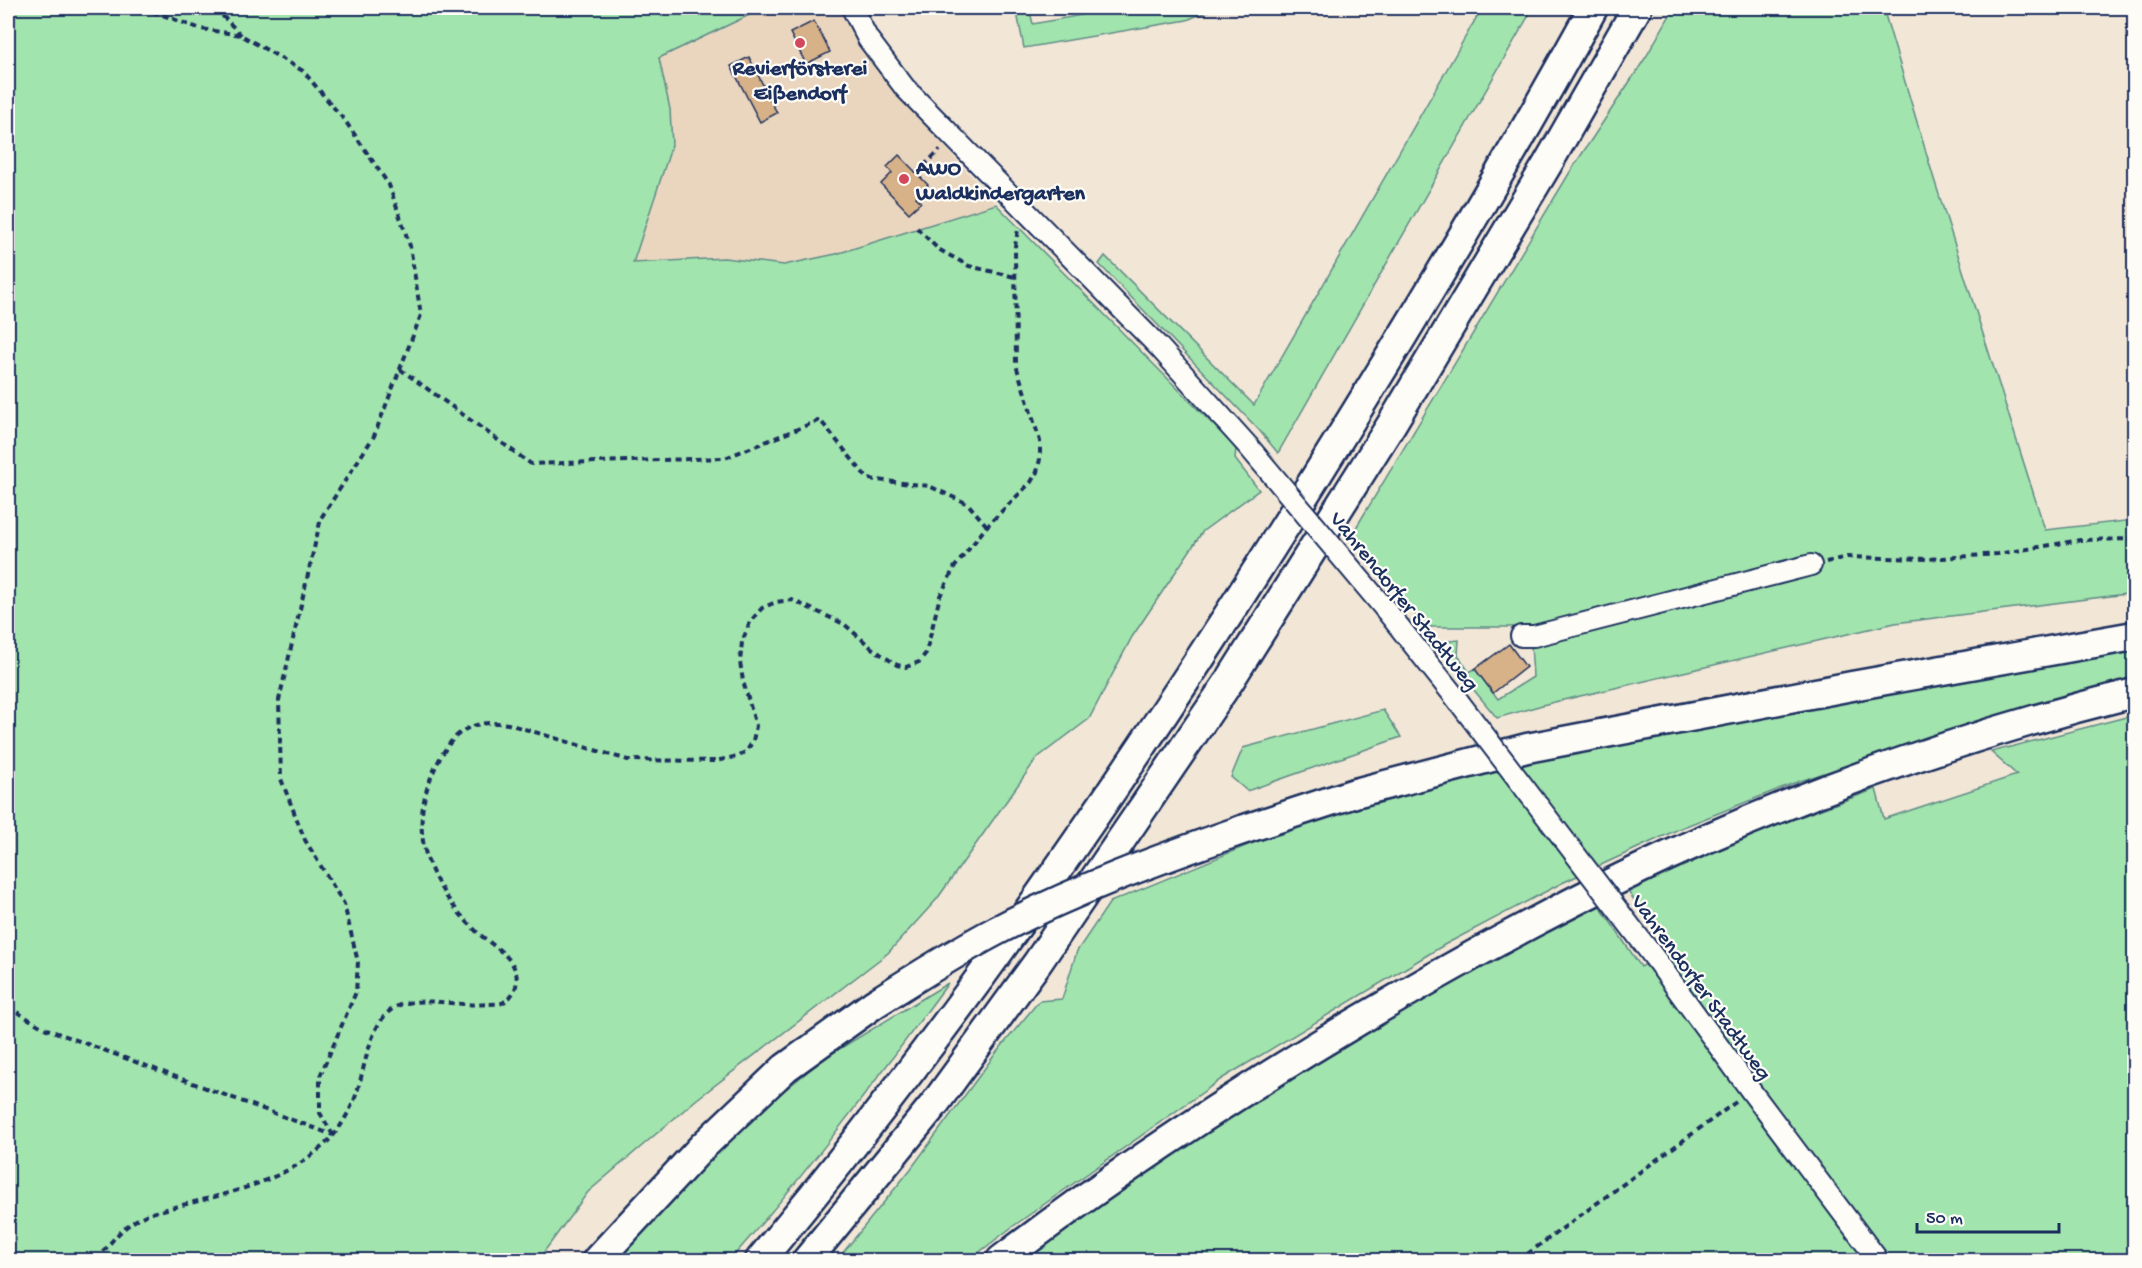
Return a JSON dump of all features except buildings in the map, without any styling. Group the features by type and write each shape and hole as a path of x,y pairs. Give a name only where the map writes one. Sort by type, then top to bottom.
{"highway":[{"path":"760,1260 878,1114 993,962 1072,851 1204,655 1420,307 1593,8"},
{"path":"807,1260 936,1102 1038,962 1230,680 1391,425 1547,165 1637,8"},
{"path":"597,1260 702,1147 785,1068 874,1004 960,951 1039,910 1116,876 1242,830 1355,793 1527,748 1852,686 2134,636"},
{"path":"1001,1260 1130,1166 1281,1067 1521,929 1709,837 1869,772 2037,718 2134,693"}],"street":[{"name":"Vahrendorfer Stadtweg","path":"852,8 868,39 905,88 1159,347 1248,446 1385,609 1656,960 1878,1260"},
{"path":"1521,636 1534,636 1811,566"}],"path":[{"path":"143,8 201,29 241,35"},
{"path":"215,8 241,35 303,70 346,122 389,186 410,246 421,315 374,435 321,518 279,700 281,780 305,840 344,904 358,962 356,993 320,1076 320,1113 333,1135"},
{"path":"916,173 943,147"},
{"path":"96,1260 114,1237 130,1223 148,1214 270,1179 301,1162 333,1135 352,1104 368,1050 377,1028 388,1012 401,1005 424,1001 472,1005 502,1003 512,996 516,976 511,961 476,931 455,907 437,884 425,855 421,824 426,792 436,765 447,747 460,733 472,725 491,722 508,724 628,760 716,761 734,757 746,752 753,741 756,726 743,681 740,662 742,642 750,622 762,608 776,602 792,600 844,624 873,649 906,668 913,666 926,653 940,596 954,568 987,526 1031,482 1037,472 1040,441 1016,365 1015,246 1018,230 1028,214"},
{"path":"918,228 938,249 969,266 1015,277"},
{"path":"400,369 531,464 725,458 820,420 868,479 929,486 968,504 987,526"},
{"path":"1811,566 1847,557 1928,559 1998,554 2080,540 2134,539"},
{"path":"8,1007 44,1028 333,1135"},
{"path":"1519,1260 1751,1091"}],"shaded area":[{"path":"764,8 839,8 866,53 898,94 996,204 836,254 784,265 724,258 633,263 672,145 670,109 659,58"}],"green space":[{"path":"8,8 764,8 659,58 670,109 672,145 633,263 724,258 784,265 836,254 996,204 1236,448 1235,459 1259,490 1203,531 1132,637 1089,719 1037,758 937,899 888,953 697,1099 588,1192 538,1260 8,1260"},
{"path":"1016,8 1029,8 1033,24 1120,8 1215,8 1187,20 1024,48"},
{"path":"1482,8 1533,8 1278,453 1259,430 1099,264 1105,256 1254,405"},
{"path":"1674,8 1883,8 1934,179 2045,530 2134,520 2134,593 1895,623 1546,704 1497,718 1440,649 1441,642 1459,640 1458,655 1469,672 1475,669 1498,699 1533,677 1530,627 1426,627 1351,536 1570,172 1646,57"},
{"path":"2134,648 2134,677 2035,704 1794,783 1681,828 1562,883 1444,945 1223,1078 969,1260 837,1260 910,1170 996,1053 1039,1001 1062,999 1077,951 1110,902 1304,822 1388,796 1538,758"},
{"path":"1383,710 1401,737 1247,791 1231,777 1243,748"},
{"path":"2134,715 2134,1260 1025,1260 1276,1081 1427,992 1599,905 1641,967 1671,949 1626,889 1767,829 1876,789 1884,819 2017,775 1991,752"},
{"path":"948,983 815,1159 730,1260 616,1260 716,1151 763,1108 823,1059"}],"place":[{"name":"Revierförsterei Eißendorf","path":"800,43"},
{"name":"AWO Waldkindergarten","path":"904,179"}]}
